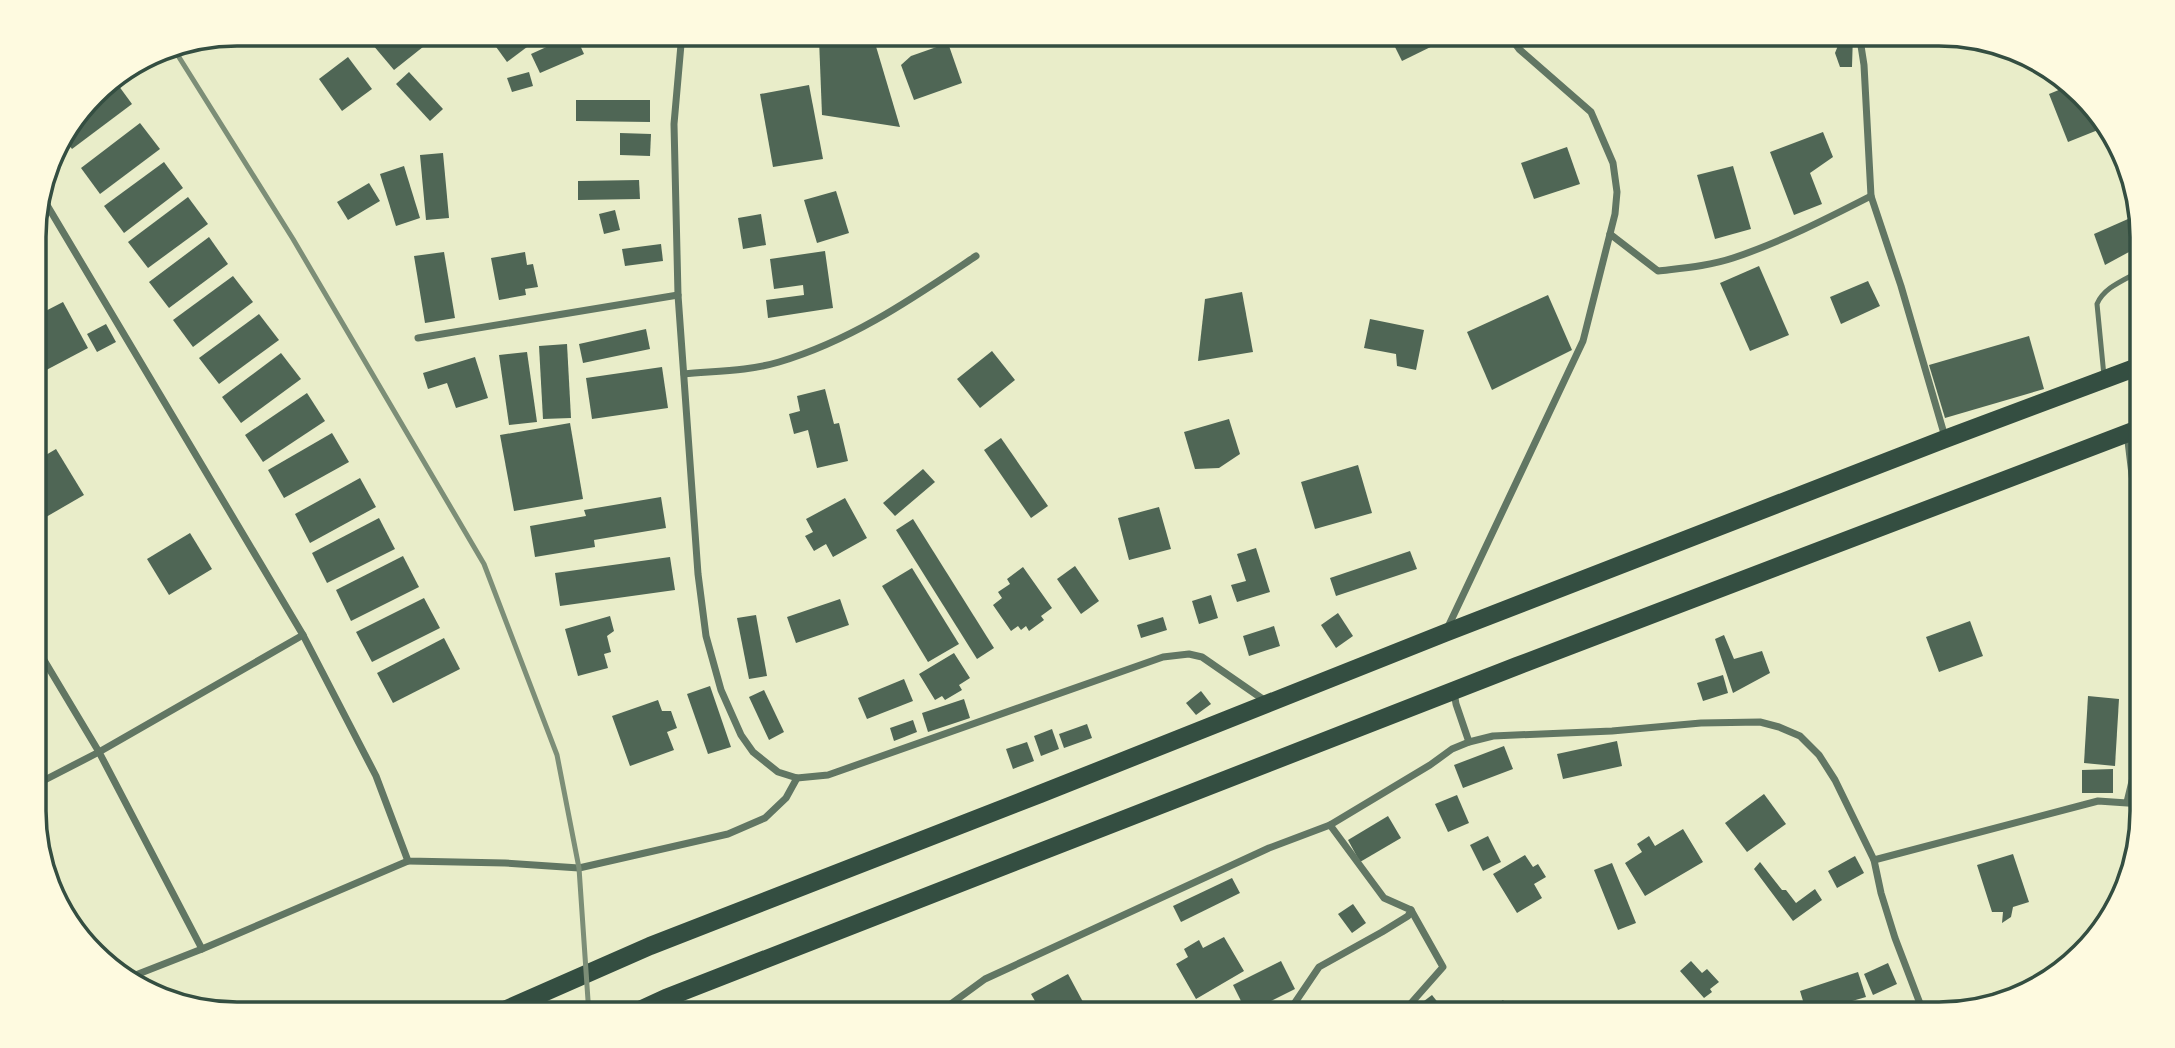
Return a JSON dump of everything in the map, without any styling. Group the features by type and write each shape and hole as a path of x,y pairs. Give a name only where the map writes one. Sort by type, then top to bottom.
{"highway":[{"path":"524,1002 650,946 1445,633 2130,370"},
{"path":"659,1002 1454,691 2130,432"}],"street":[{"path":"1445,633 1583,341 1610,234 1617,192 1613,163 1591,112 1516,45"},
{"path":"1861,45 1871,196 1901,286 1945,439"},
{"path":"681,46 674,124 678,295 698,574 706,636 721,690 741,735 753,752 778,772 797,778 828,775 1176,654 1202,657 1268,703"},
{"path":"1610,234 1658,271 1694,267 1731,258 1802,231 1871,196"},
{"path":"48,207 303,635 376,776 408,860"},
{"path":"684,374 779,362 844,339 976,256"},
{"path":"418,338 678,295"},
{"path":"45,780 99,752 303,635"},
{"path":"45,662 99,752 202,949"},
{"path":"1454,691 1469,742"},
{"path":"953,1002 985,979 1269,848 1330,825 1452,749 1469,742 1493,736 1612,732 1701,723 1760,722 1800,736 1819,755 1835,780 1874,860 1888,915 1920,1002"},
{"path":"137,974 408,860 579,867 728,834 765,818 786,798 797,778"},
{"path":"2127,802 2130,789"},
{"path":"1874,860 2098,801 2130,802"},
{"path":"1330,825 1384,898 1410,910 1443,967 1412,1002"},
{"path":"1295,1002 1319,967 1408,916 1410,910"}],"lane":[{"path":"2104,380 2097,304 2100,296 2108,289 2130,277"}],"building":[{"path":"1394,45 1434,45 1402,61"},
{"path":"1838,45 1853,45 1852,67 1840,67 1835,53"},
{"path":"374,46 424,46 394,70"},
{"path":"495,46 526,46 527,47 507,62"},
{"path":"549,46 580,46 584,54 540,73 531,54"},
{"path":"819,46 876,46 900,127 822,115"},
{"path":"941,46 949,46 962,83 914,100 901,65 911,56"},
{"path":"348,57 372,89 342,111 319,79"},
{"path":"409,72 443,109 430,121 396,84"},
{"path":"529,72 533,86 512,92 507,78"},
{"path":"809,85 823,159 773,167 760,94"},
{"path":"119,87 132,104 72,149 69,145 85,120"},
{"path":"2060,90 2097,130 2068,142 2049,94"},
{"path":"576,100 650,100 650,122 576,121"},
{"path":"140,123 160,149 100,194 81,168"},
{"path":"1823,132 1833,157 1810,173 1822,204 1794,215 1770,152"},
{"path":"620,133 651,134 650,156 620,155"},
{"path":"1567,147 1580,184 1534,199 1521,163"},
{"path":"443,153 449,218 426,220 420,155"},
{"path":"164,162 183,188 124,233 104,206"},
{"path":"404,166 420,218 396,226 380,174"},
{"path":"1733,166 1751,229 1715,239 1697,175"},
{"path":"639,180 640,199 578,200 578,181"},
{"path":"369,183 380,201 348,220 337,202"},
{"path":"836,191 849,233 817,243 804,200"},
{"path":"188,197 208,224 148,268 128,242"},
{"path":"615,210 620,230 604,234 599,214"},
{"path":"761,214 766,245 743,249 738,218"},
{"path":"2128,219 2130,251 2105,265 2094,234"},
{"path":"209,237 228,264 169,308 149,282"},
{"path":"661,244 663,261 625,266 622,249"},
{"path":"825,251 833,308 768,318 766,300 804,295 803,285 774,289 770,259"},
{"path":"444,252 455,318 425,323 414,256"},
{"path":"525,252 527,265 533,264 538,287 525,289 526,295 499,300 491,258"},
{"path":"1759,266 1789,335 1750,351 1720,283"},
{"path":"233,276 253,302 193,347 173,320"},
{"path":"1868,281 1880,306 1841,324 1830,297"},
{"path":"1242,292 1253,352 1198,361 1205,299"},
{"path":"1548,295 1572,350 1492,390 1467,332"},
{"path":"63,302 88,348 46,370 46,311"},
{"path":"259,314 279,340 219,384 199,358"},
{"path":"1370,319 1424,330 1416,370 1397,366 1396,354 1364,348"},
{"path":"106,324 116,342 97,352 87,334"},
{"path":"646,329 650,349 583,363 579,344"},
{"path":"2029,336 2044,389 1945,418 1929,365"},
{"path":"567,344 571,418 543,419 539,346"},
{"path":"992,351 1015,380 980,408 957,379"},
{"path":"527,352 537,422 509,425 499,355"},
{"path":"281,353 301,379 241,423 222,397"},
{"path":"475,357 488,398 456,408 447,383 428,389 423,373"},
{"path":"662,367 668,408 592,419 586,378"},
{"path":"825,389 834,424 839,423 848,461 817,468 808,430 794,434 789,414 800,411 797,396"},
{"path":"307,393 325,421 263,462 245,435"},
{"path":"1229,419 1240,454 1219,468 1195,469 1184,432"},
{"path":"570,423 583,499 514,511 500,435"},
{"path":"332,433 349,462 284,498 268,470"},
{"path":"1001,438 1048,506 1031,518 984,450"},
{"path":"56,449 84,495 46,517 46,455"},
{"path":"1358,465 1372,513 1315,529 1301,482"},
{"path":"923,469 935,482 895,516 883,503"},
{"path":"360,478 376,507 310,543 295,514"},
{"path":"661,497 666,528 594,540 595,547 535,557 530,526 586,516 584,510"},
{"path":"845,498 867,538 833,557 826,544 814,551 805,536 813,532 806,519"},
{"path":"1159,507 1171,549 1129,560 1118,518"},
{"path":"379,518 395,549 327,583 312,553"},
{"path":"913,519 994,648 977,659 896,530"},
{"path":"190,533 212,569 169,595 147,559"},
{"path":"1256,548 1270,592 1237,602 1231,585 1246,581 1237,554"},
{"path":"1410,551 1417,569 1336,596 1330,578"},
{"path":"403,556 419,587 351,621 336,590"},
{"path":"670,557 675,590 560,606 555,573"},
{"path":"1075,566 1099,601 1081,614 1057,579"},
{"path":"1023,567 1052,608 1041,616 1044,620 1029,631 1026,626 1021,630 1018,626 1011,631 993,605 1002,598 998,592 1010,584 1007,579"},
{"path":"912,568 959,644 928,662 882,586"},
{"path":"1211,595 1218,618 1199,624 1192,601"},
{"path":"424,598 440,628 372,662 356,632"},
{"path":"840,599 849,625 796,643 787,617"},
{"path":"1338,613 1353,636 1336,648 1321,625"},
{"path":"756,615 767,676 749,679 737,618"},
{"path":"610,616 614,631 607,636 611,652 604,654 608,668 578,676 565,629"},
{"path":"1163,617 1167,630 1141,638 1137,625"},
{"path":"1970,621 1983,656 1939,672 1926,637"},
{"path":"1274,626 1280,646 1249,656 1243,636"},
{"path":"1724,635 1734,659 1762,651 1770,673 1733,693 1715,639"},
{"path":"444,638 460,669 393,703 377,673"},
{"path":"954,653 970,678 959,685 962,690 945,700 942,696 935,700 919,674"},
{"path":"1723,675 1728,693 1703,701 1697,683"},
{"path":"904,679 913,701 867,719 858,698"},
{"path":"710,686 731,747 708,754 687,694"},
{"path":"764,690 784,732 769,740 749,697"},
{"path":"1201,691 1211,704 1196,715 1186,703"},
{"path":"2088,696 2119,699 2115,766 2084,763"},
{"path":"964,699 970,718 928,732 922,713"},
{"path":"658,700 662,711 671,711 677,728 667,732 674,750 630,766 612,716"},
{"path":"913,720 917,732 894,741 890,728"},
{"path":"1087,724 1092,738 1064,748 1059,734"},
{"path":"1052,729 1059,749 1041,756 1034,736"},
{"path":"1617,741 1622,766 1563,779 1557,754"},
{"path":"1027,742 1034,761 1013,769 1006,749"},
{"path":"1504,746 1513,769 1463,788 1454,765"},
{"path":"2113,769 2113,793 2082,793 2082,770"},
{"path":"1764,794 1786,824 1747,852 1725,823"},
{"path":"1457,795 1469,823 1448,832 1435,804"},
{"path":"1388,816 1401,838 1360,862 1348,840"},
{"path":"1683,829 1703,862 1645,896 1625,863 1642,852 1637,844 1649,836 1655,846"},
{"path":"1488,836 1501,862 1483,871 1470,845"},
{"path":"2013,854 2029,902 2013,907 2011,917 2002,923 2003,912 1992,912 1977,865"},
{"path":"1525,855 1533,867 1538,864 1546,877 1534,884 1542,898 1517,913 1493,874"},
{"path":"1855,856 1864,873 1837,888 1828,871"},
{"path":"1760,862 1796,903 1815,889 1822,900 1793,921 1754,869"},
{"path":"1612,863 1636,923 1618,930 1594,870"},
{"path":"1232,878 1240,893 1181,922 1173,906"},
{"path":"1353,904 1366,923 1352,933 1338,914"},
{"path":"1224,937 1244,971 1196,999 1176,964 1188,957 1184,949 1199,940 1203,948"},
{"path":"1281,961 1295,989 1269,1002 1242,1002 1233,985"},
{"path":"1691,961 1702,973 1707,969 1719,982 1704,998 1680,971"},
{"path":"1888,963 1897,984 1873,995 1864,974"},
{"path":"1858,972 1866,997 1849,1002 1803,1002 1800,991"},
{"path":"1068,974 1083,1002 1036,1002 1031,994"},
{"path":"1432,995 1438,1002 1423,1002"}],"railway":[{"path":"178,55 293,239 484,564 557,755 579,868 588,1002"}]}
